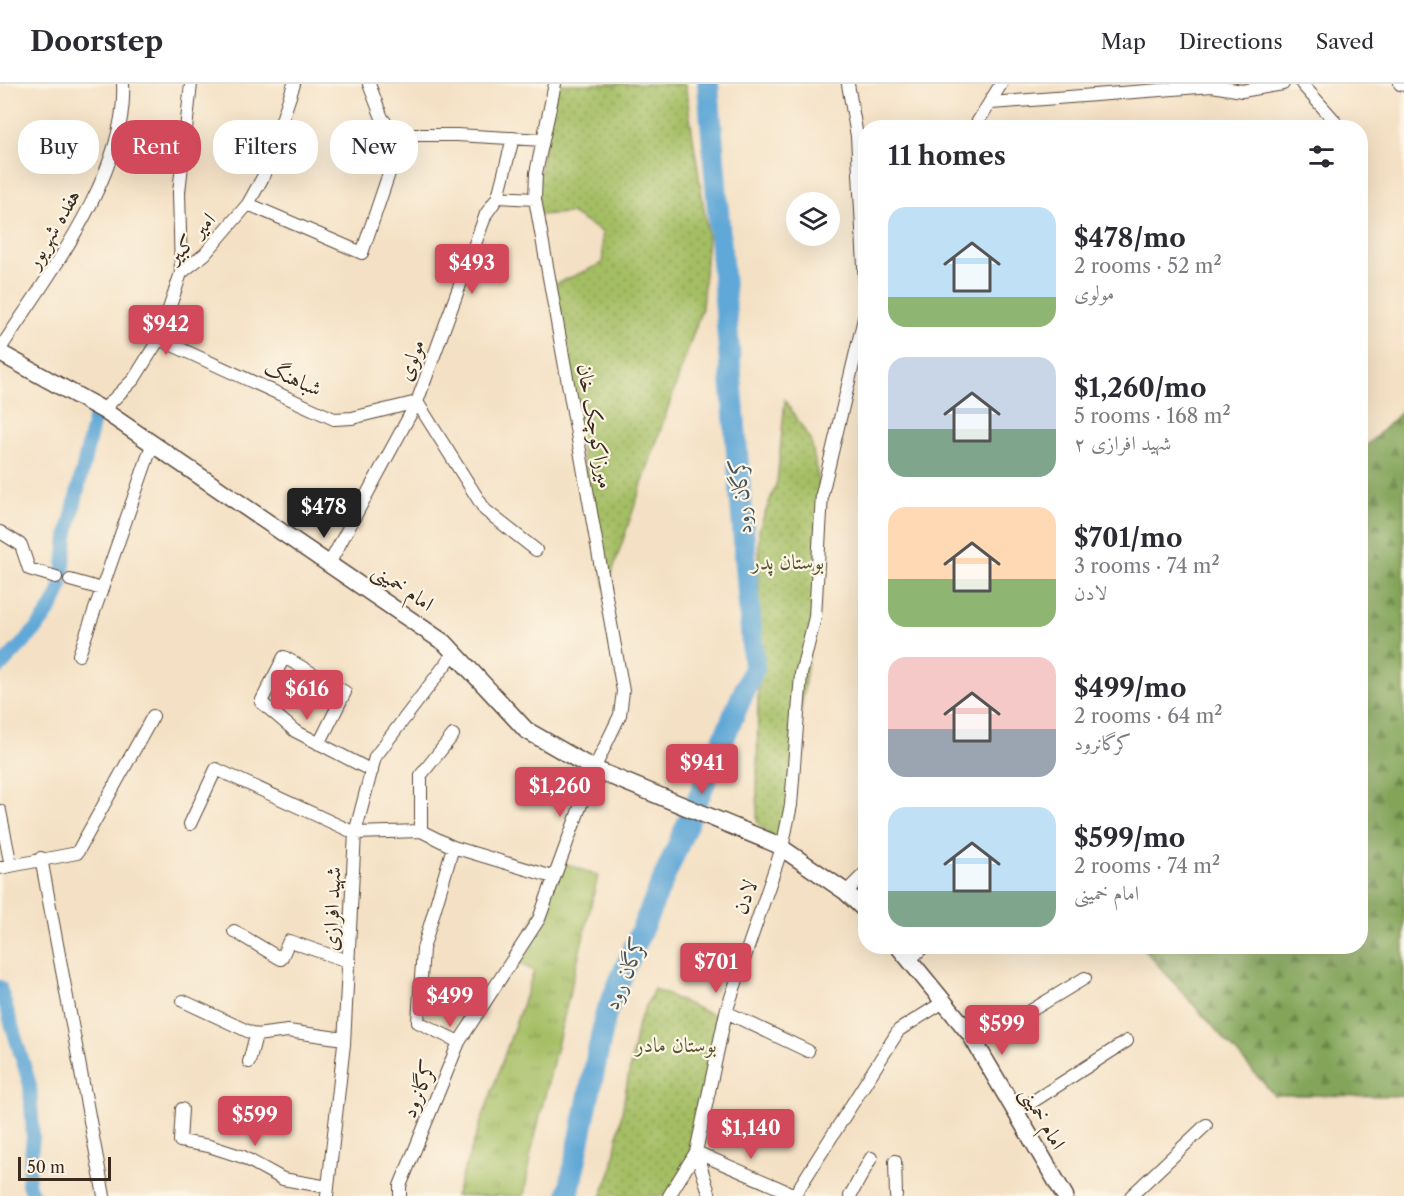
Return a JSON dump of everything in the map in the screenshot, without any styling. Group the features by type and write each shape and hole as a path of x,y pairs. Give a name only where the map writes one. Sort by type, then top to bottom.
{"main road":[{"name":"امام خمینی","path":"0,351 104,411 455,652 526,729 594,769 779,846"},
{"path":"779,846 846,892 858,903"},
{"name":"امام خمینی","path":"904,954 976,1044 1065,1196"}],"street":[{"name":"هفده شهریور","path":"0,351 48,276 103,181 118,140 123,84"},
{"path":"181,273 179,192 191,84"},
{"name":"امیر کبیر","path":"104,411 134,379 159,339 181,273 206,254 248,204 263,177 294,84"},
{"path":"369,84 384,120"},
{"name":"میرزاکوچک خان","path":"553,877 594,769 620,715 623,691 535,199 536,174 555,84"},
{"path":"848,84 858,155"},
{"path":"979,120 1001,84"},
{"path":"991,103 1212,86 1242,91 1283,84"},
{"path":"1302,84 1334,120"},
{"path":"418,135 543,140"},
{"name":"مولوی","path":"329,564 417,402 486,214 498,197 513,138"},
{"path":"248,204 362,253 389,174"},
{"path":"498,197 535,199"},
{"name":"شباهنگ","path":"159,339 334,418 352,418 417,402"},
{"name":"لادن","path":"669,1196 696,1152 726,1012 791,805 801,674 814,616 822,494 858,343"},
{"path":"417,402 485,510 536,550"},
{"path":"79,655 152,445"},
{"path":"0,532 21,545 29,569 56,577"},
{"path":"70,580 102,589"},
{"name":"شهید افرازی","path":"327,1192 344,1039 350,962 355,833 375,757 455,652"},
{"path":"319,744 345,692 284,657 261,702 295,731 319,744 372,771"},
{"path":"0,811 6,867 41,858 77,853 153,716"},
{"path":"421,831 421,775 453,735"},
{"path":"190,824 216,769 355,833 421,831 453,847 553,877"},
{"path":"453,847 423,949 418,1022 459,1042"},
{"path":"41,858 104,1196"},
{"name":"کرگانرود","path":"400,1196 400,1186 459,1042 539,919 553,877"},
{"path":"846,892 858,880"},
{"path":"234,931 281,959 290,941 350,962"},
{"path":"909,960 916,954"},
{"path":"976,1044 1085,978"},
{"path":"183,1001 256,1035 288,1031 344,1039"},
{"path":"696,1152 794,1196 899,1030 942,1003"},
{"path":"726,1012 808,1051"},
{"path":"249,1062 256,1035"},
{"path":"1015,1113 1127,1041"},
{"path":"182,1109 180,1142 209,1146 243,1157 282,1179 327,1192"},
{"path":"1131,1196 1206,1125"},
{"path":"696,1152 710,1196"},
{"path":"850,1196 871,1158"},
{"path":"895,1161 896,1196"}],"green space":[{"path":"555,84 685,84 708,236 702,308 606,590 551,286 603,263 602,232 571,213 538,215 535,199"},
{"name":"بوستان پدر","path":"785,400 811,441 821,493 814,616 782,848 757,822 759,529 777,482"},
{"path":"1404,409 1404,1096 1274,1095 1148,954 1368,954 1368,444"},
{"path":"562,862 598,876 531,1153 524,1196 455,1196 534,971 513,960"},
{"name":"بوستان مادر","path":"654,989 724,1020 695,1152 669,1196 601,1196 611,1173 638,1023"}],"waterway":[{"name":"کرگان رود","path":"568,1196 606,1013 754,668 708,84"},
{"path":"63,575 67,537 95,415"},
{"path":"0,667 44,619 61,585"},
{"path":"0,987 30,1085 33,1137 28,1184 33,1196"}]}
